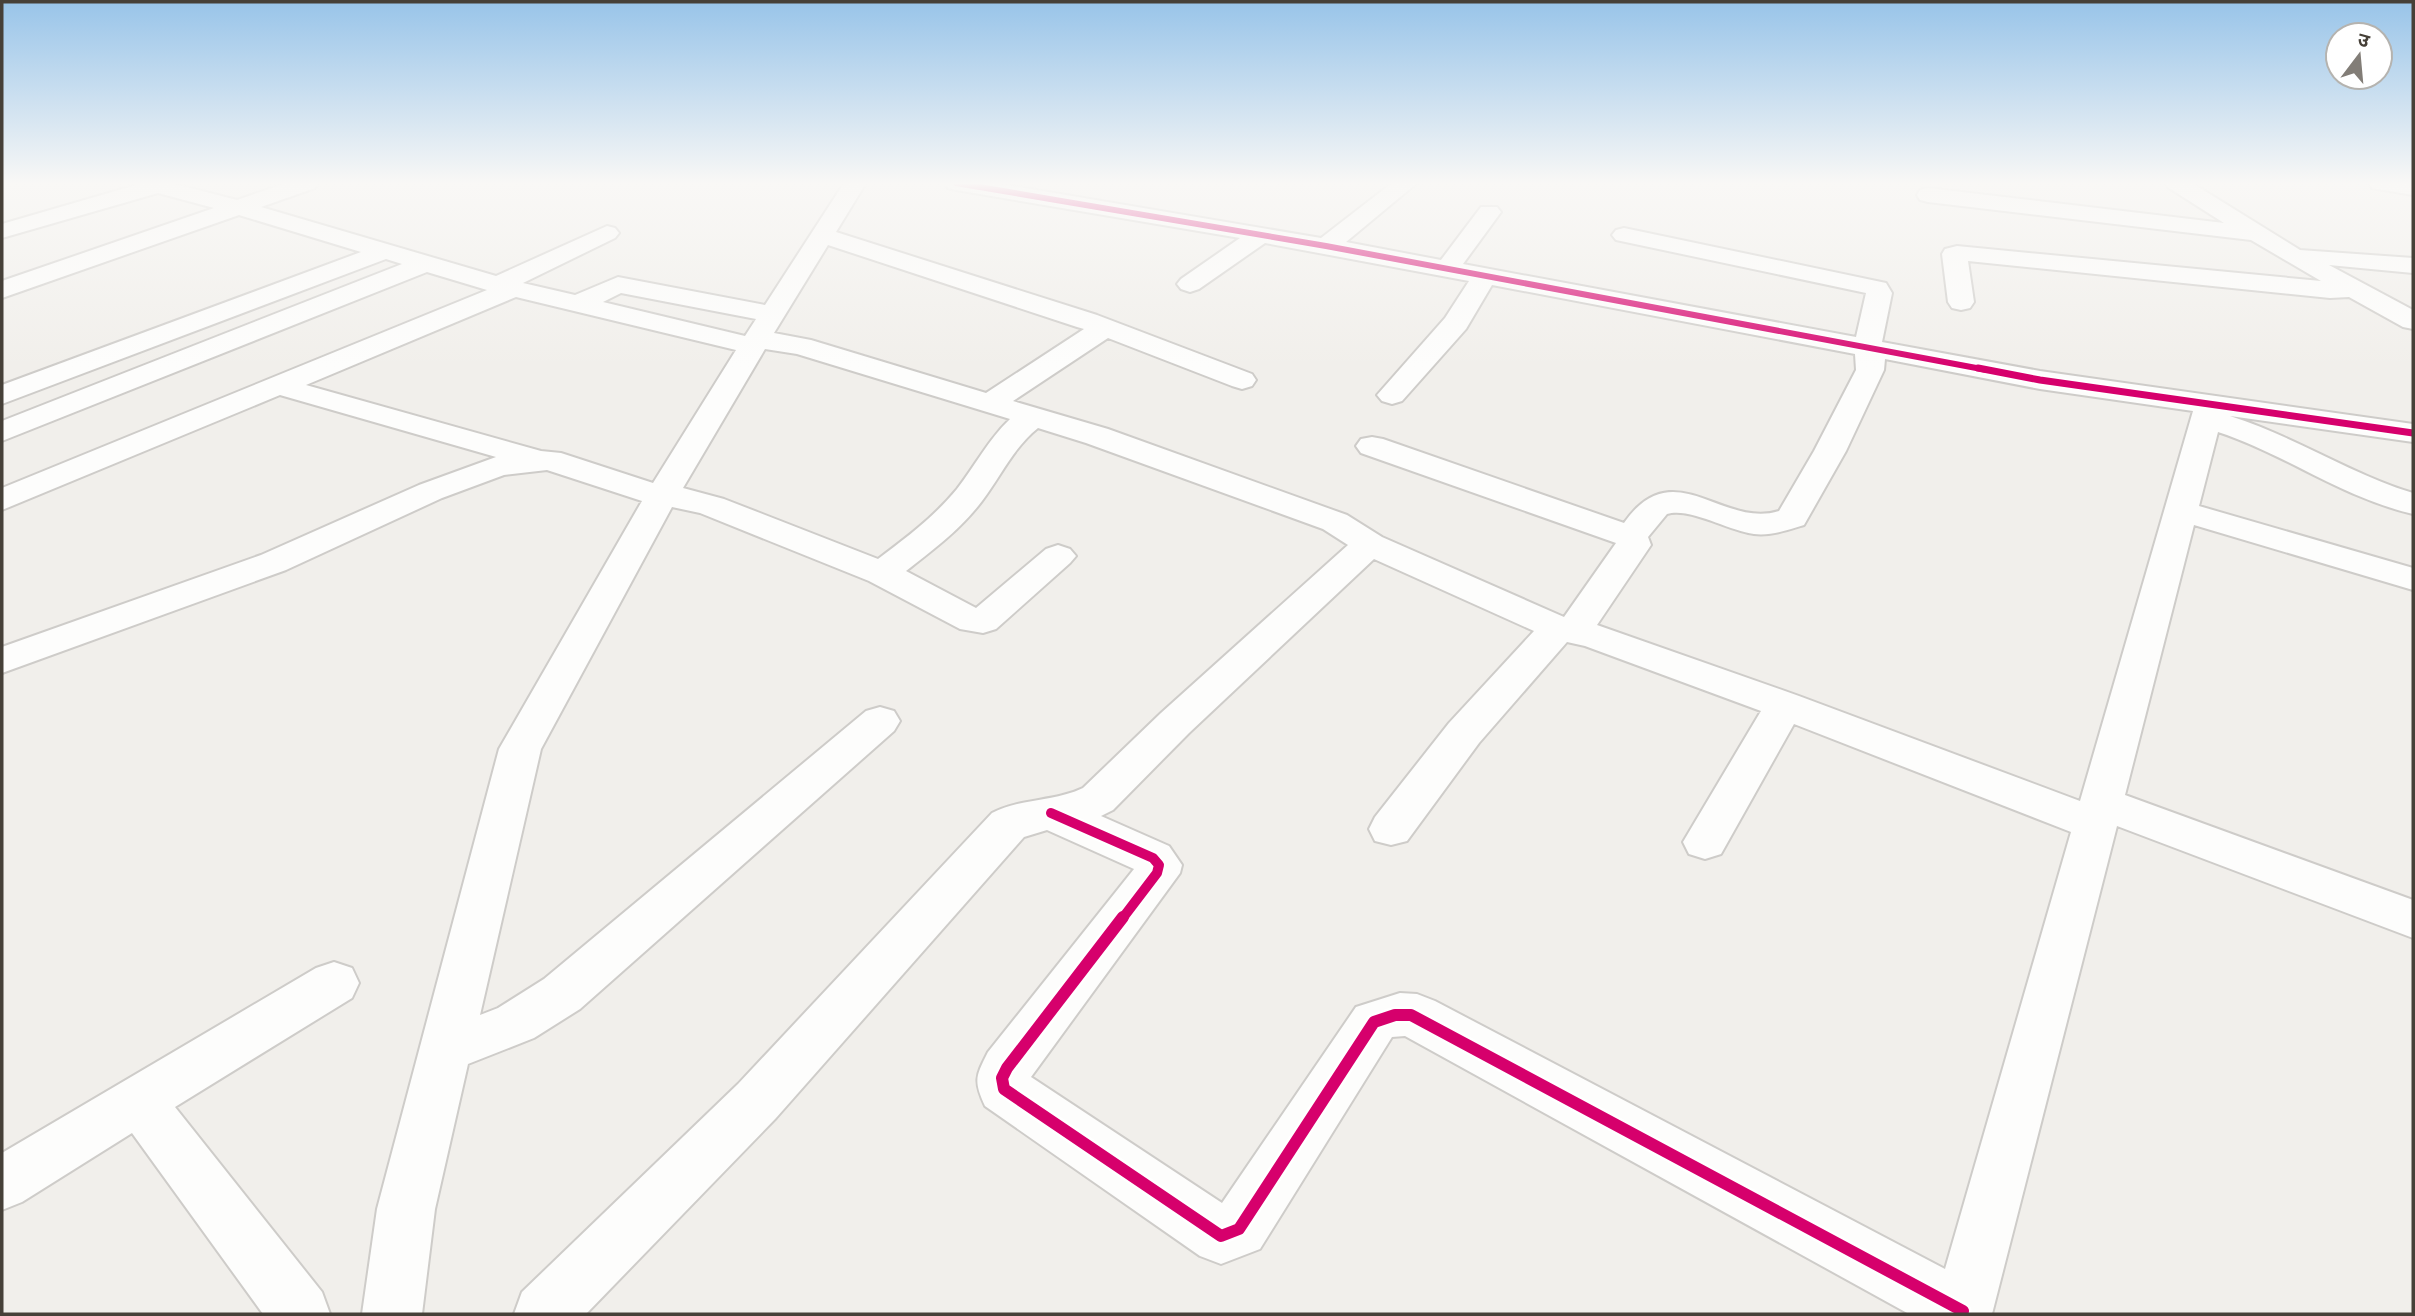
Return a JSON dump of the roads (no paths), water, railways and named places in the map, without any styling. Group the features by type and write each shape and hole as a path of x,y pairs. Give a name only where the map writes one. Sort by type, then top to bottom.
{"street":[{"path":"2,290 134,244"},
{"path":"358,244 576,305 760,333"},
{"path":"2,500 279,386 507,286 585,244"},
{"path":"393,1314 406,1209 520,749 691,444 816,244"},
{"path":"851,244 1105,328 1242,380"},
{"path":"1190,284 1247,244"},
{"path":"1317,244 2209,412 2413,433"},
{"path":"1448,268 1465,244"},
{"path":"1631,537 1654,507 1666,503 1694,506 1748,523 1772,525 1792,518 1830,451 1870,370 1871,359 1867,349 1875,318 1879,293 1877,288 1815,264 1686,244"},
{"path":"2274,244 2413,321"},
{"path":"2,395 383,252"},
{"path":"1961,302 1954,254 1957,253 2263,284 2330,290 2354,289"},
{"path":"2290,254 2413,265"},
{"path":"2,432 425,264"},
{"path":"1392,395 1455,323 1485,276"},
{"path":"576,305 618,285 801,346 1097,436 1335,522 1370,544 1566,629 1595,636 1784,705 2413,919"},
{"path":"989,404 1105,328"},
{"path":"279,386 534,458 550,460 662,497 698,501 882,573 978,621 983,621 1058,556"},
{"path":"2209,412 2354,484 2413,504"},
{"path":"1051,813 1153,858 1159,865 1157,873 1007,1068 1002,1078 1004,1089 1222,1236 1239,1229 1374,1022 1391,1014 1404,1013 1417,1016 1962,1312 2209,412"},
{"path":"882,573 954,513 971,493 999,447 1013,431 1032,417"},
{"path":"1372,446 1631,537 1635,541 1566,629 1464,733 1391,829"},
{"path":"2,661 312,547 469,477 517,460 534,458"},
{"path":"2181,511 2413,579"},
{"path":"544,1314 757,1101 1008,825 1021,818 1080,808 1098,799 1175,723 1370,544"},
{"path":"1705,842 1784,705"},
{"path":"446,1050 516,1023 562,994 880,721"},
{"path":"2,1183 334,983"},
{"path":"155,1123 300,1314"}]}
